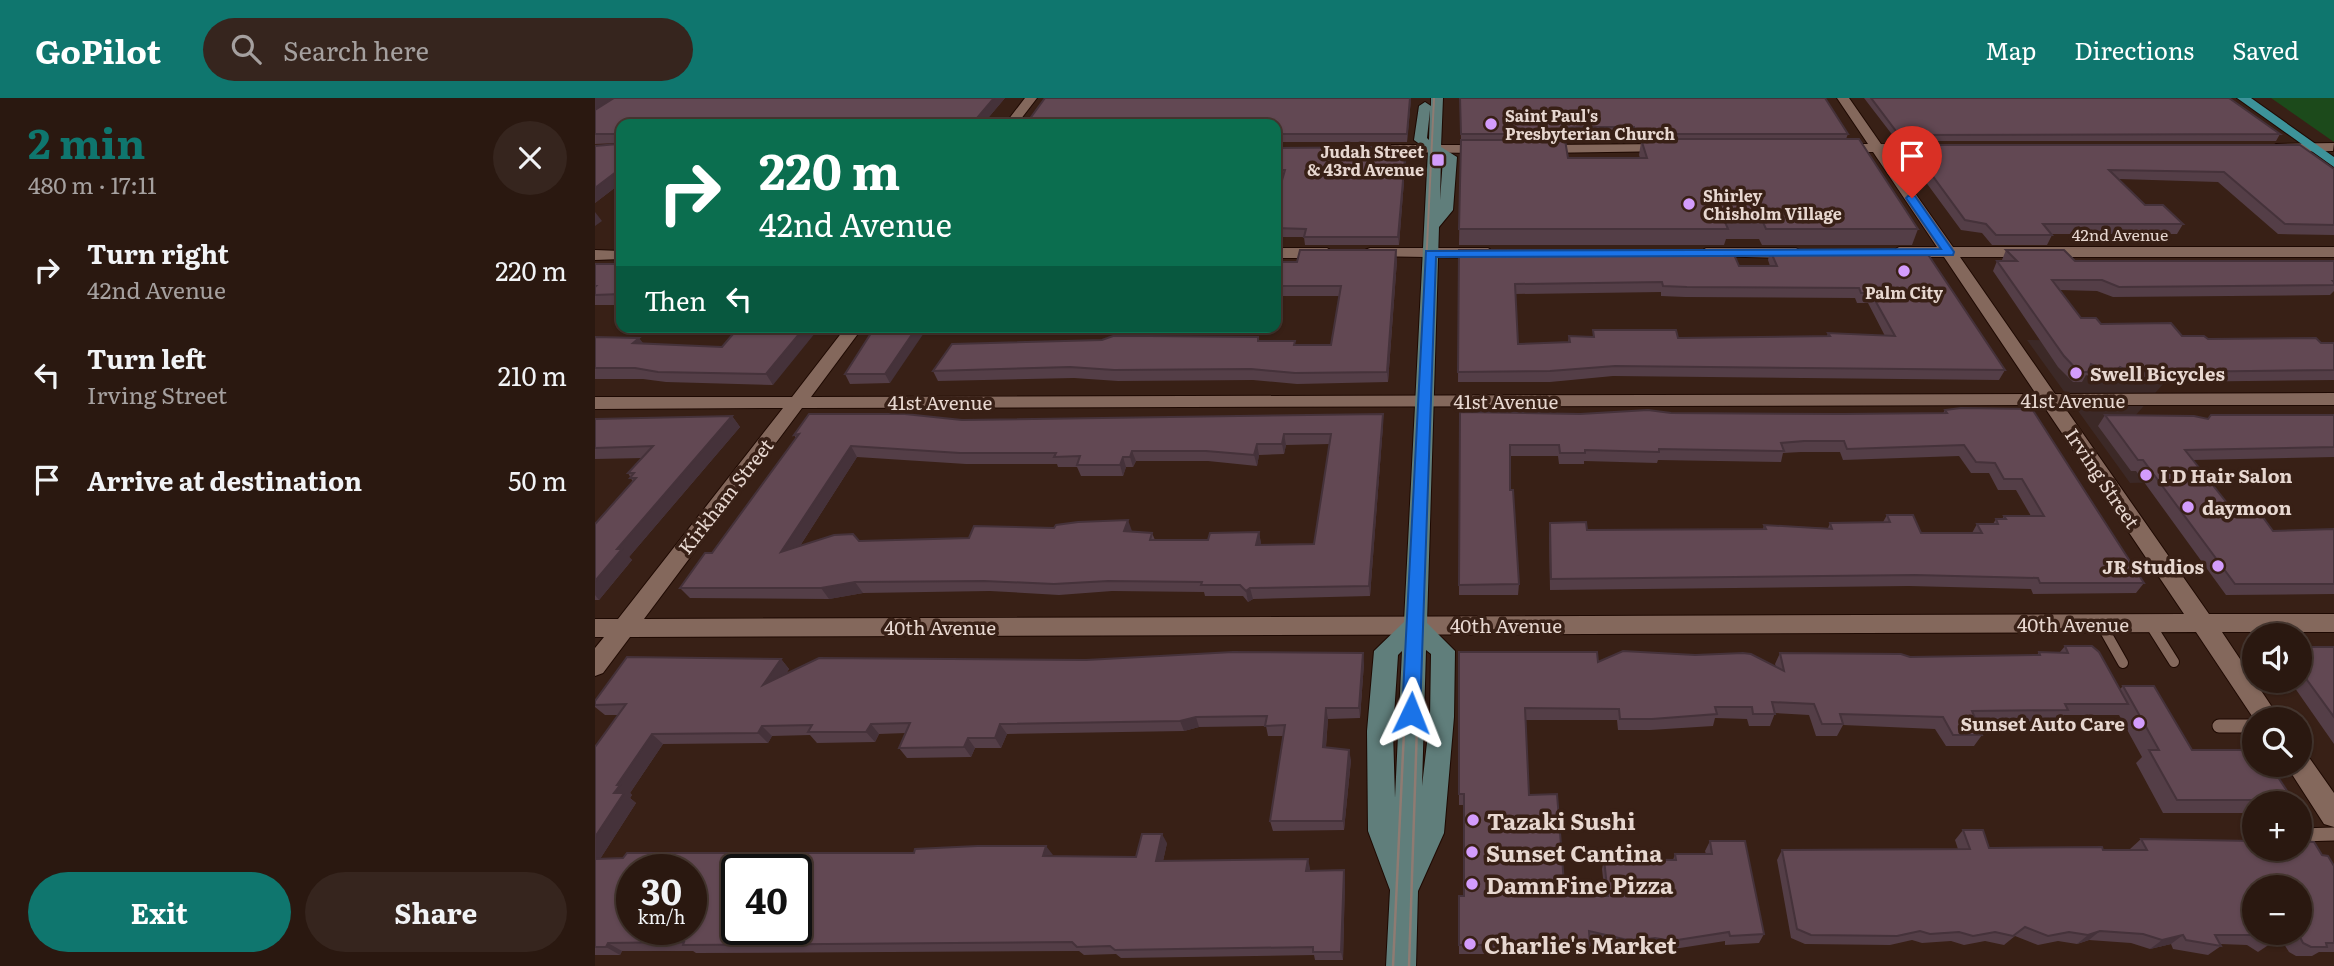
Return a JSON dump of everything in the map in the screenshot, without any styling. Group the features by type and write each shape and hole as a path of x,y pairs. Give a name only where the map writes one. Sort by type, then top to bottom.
{"main road":[{"path":"2243,98 2334,163"},
{"path":"2262,98 2333,148"}],"street":[{"path":"1015,119 1031,98"},
{"path":"1428,98 1420,140 1435,149"},
{"path":"1401,966 1437,98"},
{"name":"Irving Street","path":"1843,98 2260,707"},
{"path":"1523,149 1682,148"},
{"path":"1828,148 1955,148"},
{"path":"2267,148 2333,148"},
{"path":"1371,149 1497,149"},
{"name":"42nd Avenue","path":"1887,253 2334,252"},
{"path":"1281,253 1503,253"},
{"path":"1695,253 1819,253"},
{"path":"595,255 616,255"},
{"name":"Kirkham Street","path":"595,666 850,333"},
{"name":"41st Avenue","path":"595,403 2334,399"},
{"name":"40th Avenue","path":"595,628 2334,623"},
{"path":"2308,777 2334,815"}],"lane":[{"path":"2101,624 2123,663"},
{"path":"2150,624 2174,662"},
{"path":"2219,726 2242,726"},
{"path":"2312,835 2334,834"}],"shaded area":[{"path":"2027,340 2132,341 2164,383 2127,425 2171,482 2130,483"}],"green space":[{"path":"2271,98 2334,98 2334,142"}],"building":[{"path":"614,98 994,98 976,119 616,119 616,139 615,134 595,134 595,110"},
{"path":"1045,98 1410,98 1407,134 1281,134 1281,119 1030,119"},
{"path":"1460,98 1825,98 1848,134 1636,134 1634,127 1583,127 1564,128 1564,134 1461,134"},
{"path":"1871,98 2229,98 2280,134 1899,135"},
{"path":"1641,139 1859,139 1918,229 1766,229 1763,222 1725,222 1728,229 1459,229 1461,140 1565,140 1568,158 1647,158"},
{"path":"616,144 616,172 595,188 595,146"},
{"path":"1910,145 2300,145 2334,169 2334,225 2285,224 2224,172 2109,170 2145,205 2163,205 2183,224 2043,224 2052,235 1996,235 1986,224 1965,220"},
{"path":"1406,147 1398,237 1304,237 1306,229 1281,228 1281,184 1285,170 1281,170 1281,148"},
{"path":"1300,250 1396,250 1387,372 1295,373 1251,369 1114,370 1070,367 933,371 952,344 1150,336 1258,337 1258,341 1295,341 1294,345 1331,345 1341,286 1281,286 1281,262 1297,262"},
{"path":"1459,250 1732,250 1739,266 1777,266 1770,250 1925,250 2005,370 1615,366 1550,371 1458,372","holes":["1662,282 1663,286 1859,288 1861,293 1871,293 1895,336 1828,333 1830,336 1678,338 1676,330 1593,330 1594,337 1569,336 1570,342 1518,344 1515,284"]},
{"path":"2006,250 2064,250 2075,261 2334,261 2334,285 2119,287 2102,280 2052,280 2081,318 2096,318 2101,324 2171,323 2182,336 2204,336 2208,339 2316,338 2321,343 2334,343 2334,370 2173,372 2164,366 2159,371 2129,372 2120,367 2116,371 2107,371 2091,364 2088,372 2079,372 2064,356 1997,261 2017,261"},
{"path":"595,264 616,264 616,294 595,295"},
{"path":"800,333 766,374 595,368 595,337 639,338 633,343 722,347 733,334"},
{"path":"871,333 913,333 885,374 845,374"},
{"path":"2032,409 2144,583 2040,583 2038,578 1915,575 1551,579 1550,523 1586,522 1587,530 1766,529 1764,525 1832,529 1830,523 1890,522 1887,515 1913,515 1921,533 1982,533 1977,524 1998,524 1996,519 2006,519 2004,516 2044,516 2022,479 2004,479 1995,463 1976,462 1964,445 1847,449 1844,441 1804,441 1781,443 1784,451 1659,449 1659,452 1585,450 1585,453 1560,453 1559,445 1510,445 1510,490 1513,490 1519,584 1459,585 1460,412 1580,414 1648,410 1671,413 1842,414 1947,413 1945,410"},
{"path":"809,414 905,414 962,420 1383,414 1369,586 1250,588 1246,591 1240,585 1201,585 1202,582 1108,581 1054,584 984,581 855,582 821,588 680,588 705,553 712,553 799,434 794,435","holes":["1284,434 1331,434 1314,544 1256,545 1259,532 1210,533 1208,540 1150,540 1152,533 1124,531 1128,520 1078,522 1056,525 1054,528 974,526 969,538 859,541 853,534 834,535 781,552 851,446 960,453 1056,453 1054,457 1080,456 1077,465 1120,465 1123,457 1130,457 1132,451 1206,451 1254,455 1257,444 1282,444"]},
{"path":"2105,415 2194,416 2208,419 2211,415 2334,415 2334,447 2185,450 2231,508 2246,508 2253,516 2262,516 2273,531 2334,529 2334,584 2235,584 2143,460 2138,460"},
{"path":"732,416 617,549 622,549 595,581 595,524 636,478 630,478 634,473 628,473 653,446 595,448 595,419"},
{"path":"2065,646 2092,646 2099,652 2128,704 2065,704 2068,710 1972,711 1982,735 1953,735 1943,717 1840,714 1843,724 1822,724 1814,704 1772,702 1775,714 1753,714 1752,707 1715,707 1717,714 1652,719 1620,719 1619,709 1525,708 1529,795 1557,794 1565,896 1608,896 1604,859 1676,860 1675,854 1712,854 1710,841 1745,841 1764,934 1730,936 1729,932 1671,941 1655,938 1632,941 1589,931 1590,945 1459,945 1459,896 1464,896 1464,794 1459,794 1459,652 1597,652 1598,662 1623,651 1695,655 1743,653 1751,654 1784,671 1780,653 1901,654 1910,657 2040,655 2039,652 2068,653"},
{"path":"2312,647 2334,647 2334,717 2312,687"},
{"path":"1233,652 1363,653 1359,708 1326,708 1323,747 1349,750 1343,821 1270,821 1285,725 1265,726 1267,716 1196,717 1180,721 1000,724 995,738 968,738 964,747 899,748 910,723 871,724 866,732 808,732 812,725 762,726 758,733 652,734 617,785 620,785 614,793 624,793 595,837 595,747 626,704 595,705 595,701 627,657 781,659 763,685 819,658 1086,660"},
{"path":"2123,686 2154,686 2192,750 2242,750 2242,777 2278,777 2287,791 2242,791 2242,800 2177,800 2149,750 2159,750"},
{"path":"1963,830 1983,830 1989,848 2102,847 2103,850 2147,850 2141,839 2242,841 2242,861 2312,861 2314,842 2322,855 2328,856 2334,866 2334,943 2326,943 2327,947 2307,945 2312,945 2312,875 2242,875 2242,935 2215,935 2221,946 2186,940 2183,935 2162,940 2143,934 2100,931 2088,935 2069,932 2048,936 2025,927 2013,936 1995,932 1973,936 1959,932 1930,934 1920,931 1897,936 1811,935 1797,929 1782,850 1970,849"},
{"path":"1142,834 1162,834 1156,861 1308,859 1306,871 1344,870 1341,952 1313,952 1313,947 1115,950 1110,946 1077,947 1072,942 812,944 812,854 721,854 721,945 707,945 707,854 626,854 914,853 915,849 1046,846 1043,856 1136,857"},
{"path":"616,858 616,943 608,943 606,947 595,947 595,859"}],"tram line":[{"path":"1407,669 1434,98"},
{"path":"1419,669 1427,452"},
{"path":"1393,966 1407,667"},
{"path":"1409,966 1419,667"}],"place":[{"name":"Saint Paul's Presbyterian Church","path":"1491,124"},
{"name":"Judah Street & 43rd Avenue","path":"1438,160"},
{"name":"Shirley Chisholm Village","path":"1689,204"},
{"name":"Palm City","path":"1904,271"},
{"name":"Swell Bicycles","path":"2076,373"},
{"name":"I D Hair Salon","path":"2146,475"},
{"name":"daymoon","path":"2188,507"},
{"name":"JR Studios","path":"2218,566"},
{"name":"Sunset Auto Care","path":"2139,723"},
{"name":"Tazaki Sushi","path":"1473,820"},
{"name":"Sunset Cantina","path":"1472,852"},
{"name":"DamnFine Pizza","path":"1472,884"},
{"name":"Charlie's Market","path":"1470,944"}],"route":[{"path":"1411,713 1430,253 1949,252 1912,198"}]}
